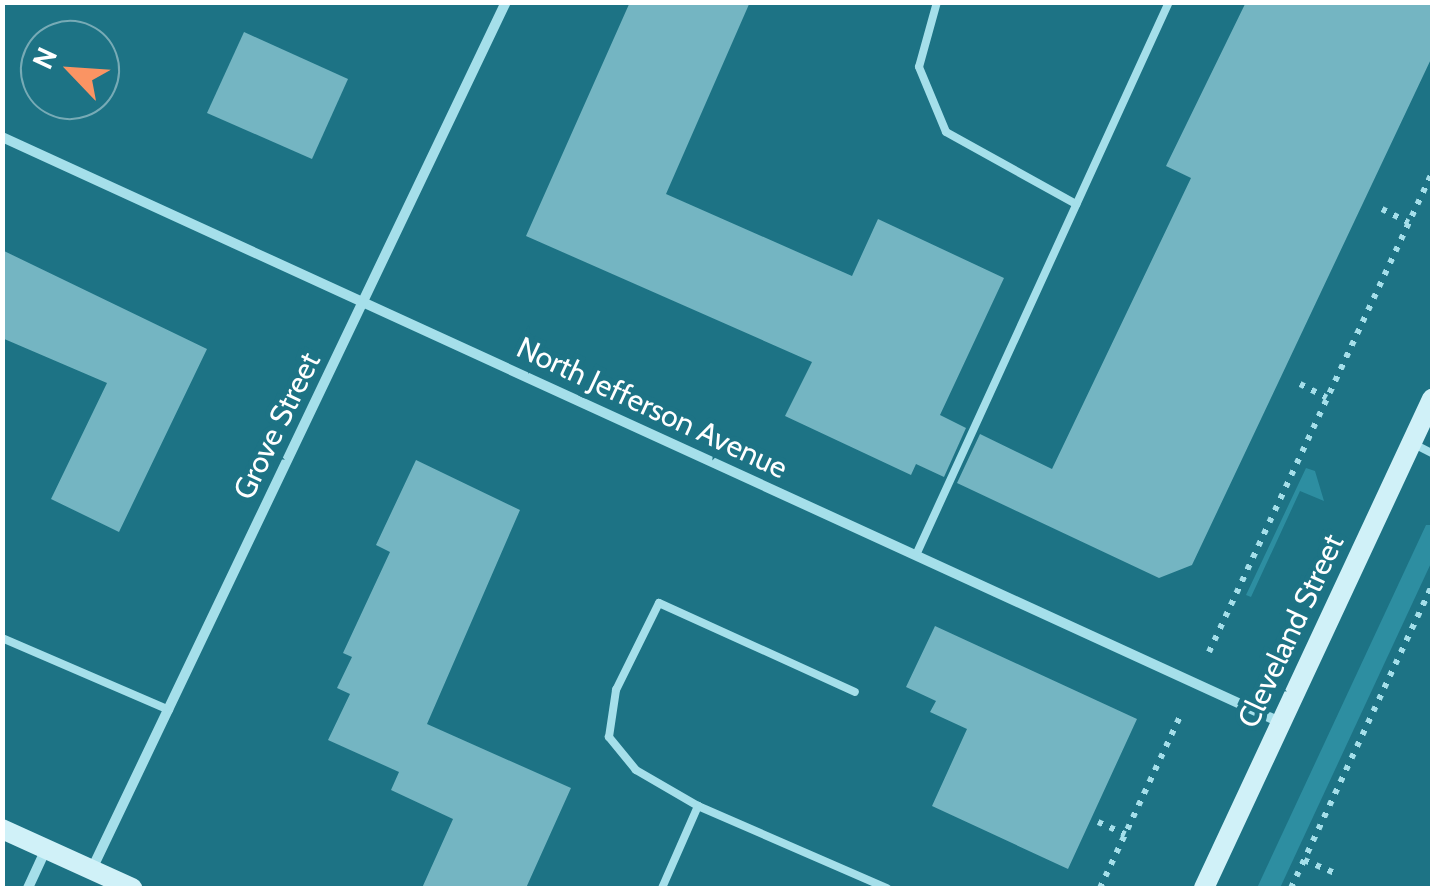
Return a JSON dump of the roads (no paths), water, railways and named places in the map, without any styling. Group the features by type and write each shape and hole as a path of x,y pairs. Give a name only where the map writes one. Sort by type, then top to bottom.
{"street":[{"name":"Grove Street","path":"92,870 506,2"},
{"name":"North Jefferson Avenue","path":"2,137 1282,723"},
{"name":"Cleveland Street","path":"1204,888 1432,399"},
{"path":"2,829 132,888"},
{"path":"28,888 46,849"}],"lane":[{"path":"937,2 919,67 946,132 1076,204"},
{"path":"916,555 1169,2"},
{"path":"1412,443 1432,452"},
{"path":"855,692 659,603 616,690 609,737 636,770 698,806 887,888"},
{"path":"2,638 169,710"},
{"path":"662,888 698,806"}]}
